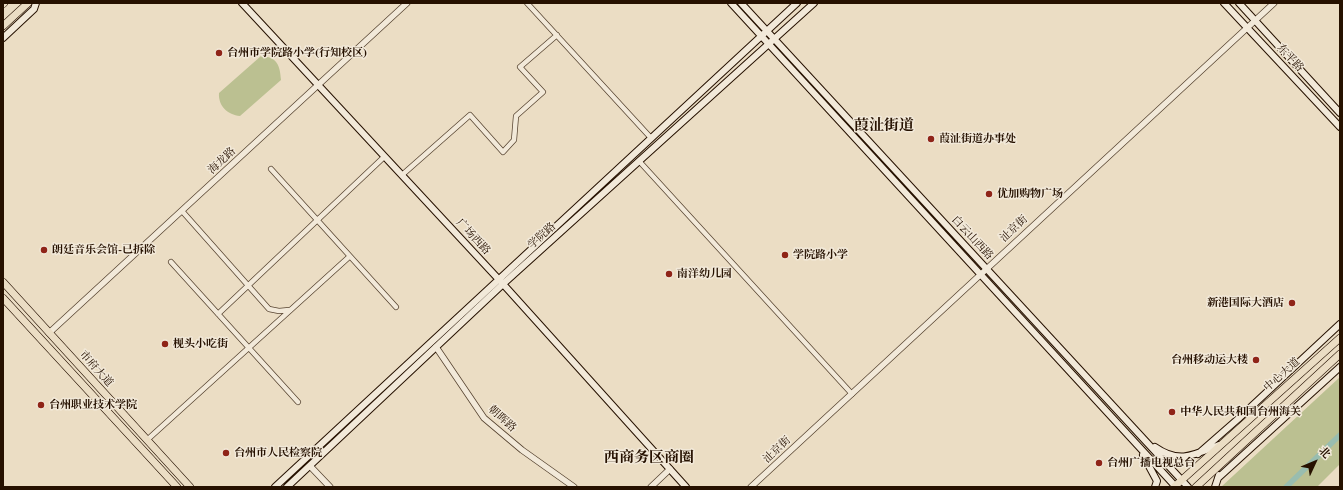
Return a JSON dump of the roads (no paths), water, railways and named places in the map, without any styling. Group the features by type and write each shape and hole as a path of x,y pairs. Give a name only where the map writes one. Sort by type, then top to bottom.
{"main road":[{"path":"3,26 28,3"},
{"path":"3,38 34,9 36,3"},
{"name":"广场西路","path":"242,3 503,284 686,487"},
{"name":"白云山西路","path":"731,3 1175,487"},
{"name":"白云山西路","path":"741,3 1188,487"},
{"name":"学院路","path":"275,487 797,3"},
{"name":"学院路","path":"287,487 503,284 814,3"},
{"name":"东平路","path":"1224,3 1340,127"},
{"name":"东平路","path":"1239,3 1340,113"},
{"name":"市府大道","path":"3,282 190,487"},
{"name":"市府大道","path":"3,298 177,487"},
{"path":"1198,454 1340,324"},
{"name":"中心大道","path":"1175,487 1340,338"},
{"path":"1196,487 1340,354"},
{"path":"1218,478 1340,367"},
{"name":"中心大道","path":"1145,440 1165,454 1184,458 1221,445"},
{"name":"白云山西路","path":"1136,443 1157,481 1155,487"},
{"path":"1215,487 1226,460"}],"street":[{"name":"海龙路","path":"49,333 407,3"},
{"path":"527,3 651,138"},
{"name":"沚京街","path":"751,487 1274,3"},
{"path":"402,175 470,115 503,152 514,140 516,116 543,92 520,67 556,35"},
{"path":"218,314 384,157"},
{"path":"639,161 852,394"},
{"path":"271,169 396,307"},
{"path":"182,211 247,286 270,309 279,311 289,310"},
{"path":"147,440 289,310 350,257"},
{"path":"171,262 298,402"},
{"name":"朝晖路","path":"436,347 484,418 522,450 574,487"},
{"path":"310,466 330,487"},
{"path":"651,487 670,469"}],"waterway":[{"path":"1286,487 1340,435"}],"place":[{"name":"台州市学院路小学(行知校区)","path":"219,53"},
{"name":"葭沚街道办事处","path":"931,139"},
{"name":"优加购物广场","path":"989,194"},
{"name":"朗廷音乐会馆-已拆除","path":"44,250"},
{"name":"学院路小学","path":"785,255"},
{"name":"南洋幼儿园","path":"669,274"},
{"name":"新港国际大酒店","path":"1292,303"},
{"name":"枧头小吃街","path":"165,344"},
{"name":"台州移动运大楼","path":"1256,360"},
{"name":"台州职业技术学院","path":"41,405"},
{"name":"中华人民共和国台州海关","path":"1172,412"},
{"name":"台州市人民检察院","path":"226,453"},
{"name":"台州广播电视总台","path":"1099,463"}],"district":[{"name":"葭沚街道","path":"884,126"},
{"name":"西商务区商圈","path":"649,458"}]}
